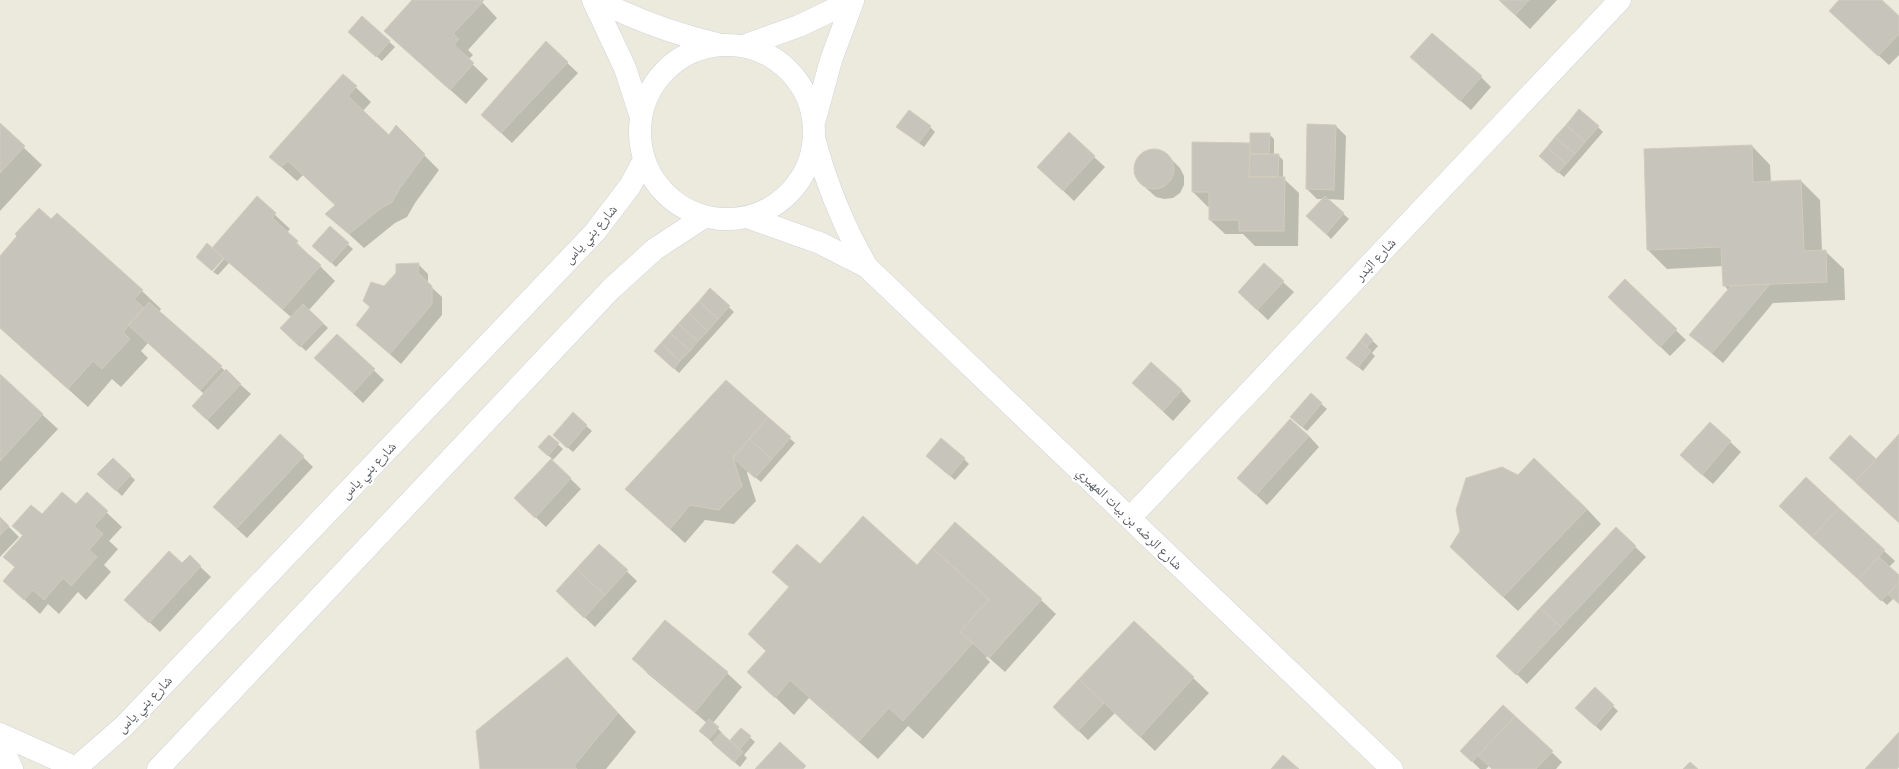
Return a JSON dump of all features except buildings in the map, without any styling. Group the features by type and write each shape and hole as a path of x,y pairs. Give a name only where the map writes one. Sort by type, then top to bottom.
{"street":[{"path":"593,0 625,68 641,118"},
{"path":"597,0 629,16 667,31 720,44 743,46 799,26 853,0"},
{"path":"720,44 698,50 678,60 660,76 648,95 641,118 640,139 644,160 653,179 667,196 684,208 704,217 725,220 746,218 767,210 785,198 803,176 809,163 831,60 853,0"},
{"name":"شارع البَدر","path":"1130,518 1620,0"},
{"name":"شارع الرضه بن بيات المهيري","path":"743,46 764,52 783,64 798,79 809,99 824,174 841,219 867,267"},
{"name":"شارع بني ياس","path":"78,768 124,726 595,232 630,186 644,160"},
{"path":"158,769 611,288 655,249 704,217"},
{"name":"شارع الرضه بن بيات المهيري","path":"746,218 820,243 867,267 1392,769"},
{"path":"0,734 78,768"},
{"path":"0,742 12,769"}]}
